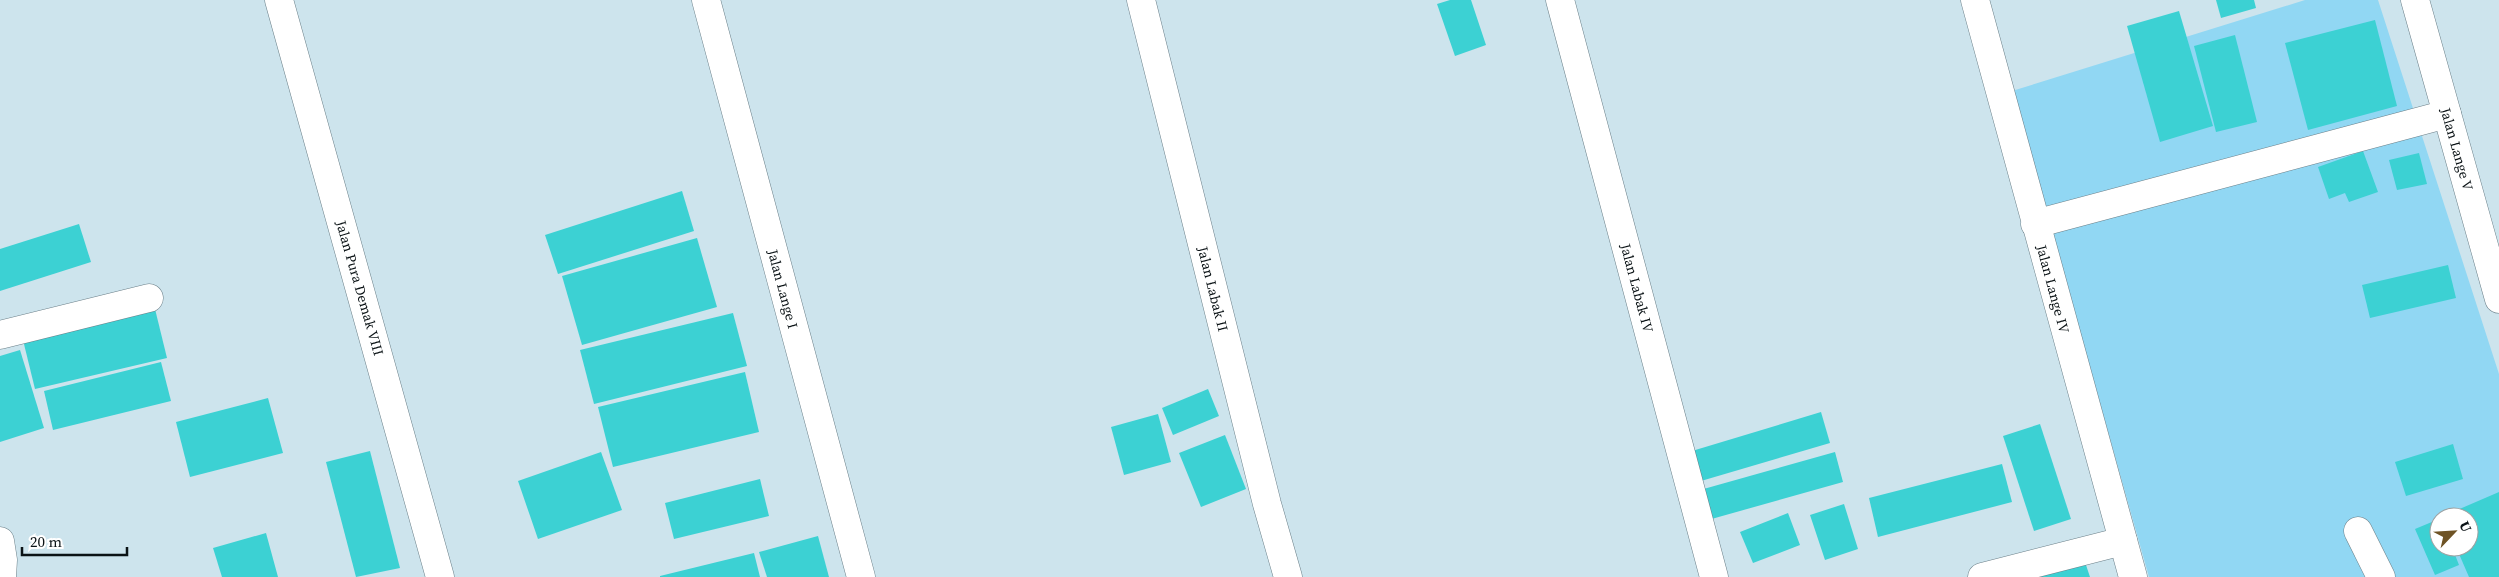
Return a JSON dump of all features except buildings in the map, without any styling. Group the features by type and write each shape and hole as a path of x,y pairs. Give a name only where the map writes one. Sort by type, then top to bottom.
{"street":[{"name":"Jalan Pura Demak VIII","path":"279,0 440,577"},
{"name":"Jalan Lange I","path":"706,0 861,577"},
{"name":"Jalan Labak II","path":"1141,0 1267,504 1288,577"},
{"name":"Jalan Labak IV","path":"1560,0 1714,577"},
{"name":"Jalan Lange IV","path":"1975,0 2133,577"},
{"name":"Jalan Lange V","path":"2415,0 2447,114 2490,233 2499,299"},
{"path":"2035,224 2447,114"},
{"path":"0,335 149,298"},
{"path":"2358,531 2382,577"},
{"path":"0,541 3,560 2,577"},
{"path":"1982,577 2123,541"}],"shaded area":[{"path":"2305,0 2378,0 2499,374 2499,577 2149,577 2012,91"}]}
